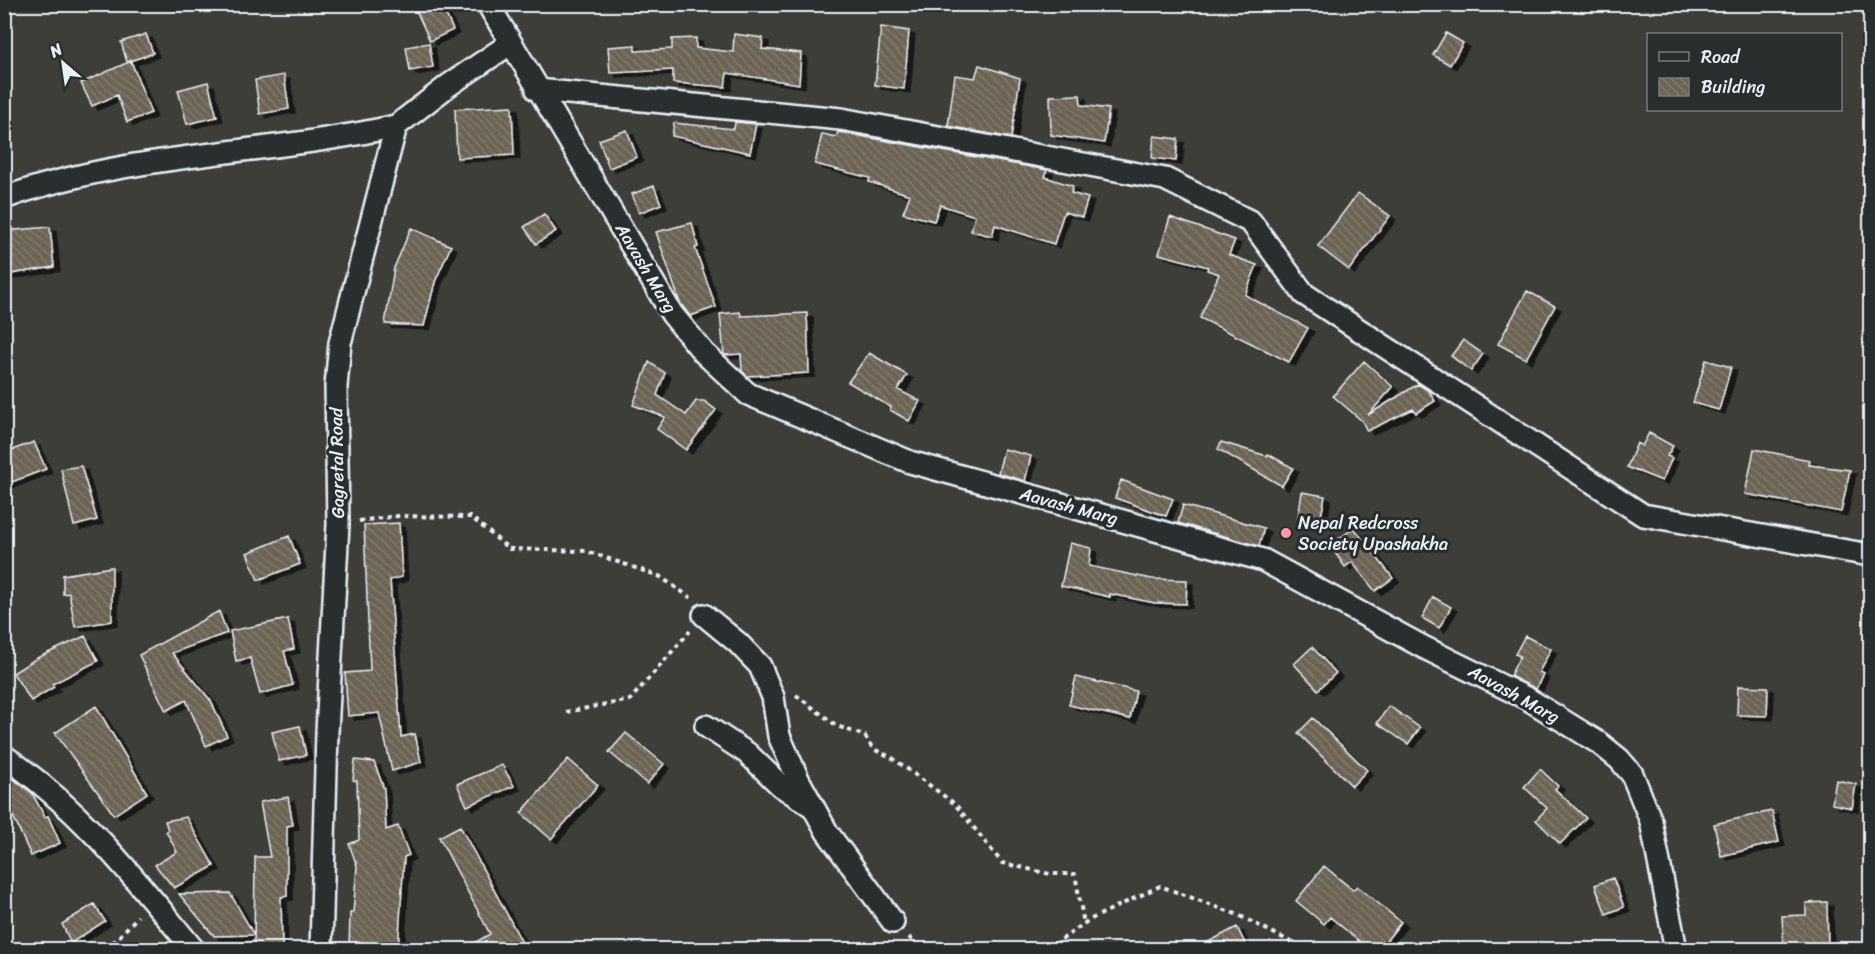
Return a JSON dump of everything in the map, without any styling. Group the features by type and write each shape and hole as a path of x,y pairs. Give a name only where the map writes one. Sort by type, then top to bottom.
{"street":[{"name":"Aavash Marg","path":"488,4 672,314 704,354 748,394 910,462 1263,560 1423,647 1528,699 1599,743 1619,759 1632,774 1651,821 1676,950"},
{"path":"4,198 36,187 158,160 334,140 396,126 449,85 511,43"},
{"path":"537,90 841,119 1165,179 1251,222 1304,294 1643,515 1870,555"},
{"name":"Gagretal Road","path":"321,950 327,732 338,524 336,386 340,343 396,126"},
{"path":"704,615 738,643 760,666 773,697 779,736 813,807 827,832 893,922"},
{"path":"706,726 747,753 781,786 813,807"},
{"path":"4,756 29,773 82,822 194,950"}],"path":[{"path":"338,524 398,516 471,517 509,549 586,550 658,576 709,609 630,700 566,712"},
{"path":"791,691 837,726 865,736 873,748 891,757 955,804 1002,863 1050,874 1075,874 1084,924"},
{"path":"1047,950 1084,924 1160,886 1236,914 1307,950"},
{"path":"96,950 115,941 152,900"}],"building":[{"path":"428,4 441,4 453,30 430,41 416,10"},
{"path":"881,27 909,31 904,89 875,85"},
{"path":"1446,33 1463,43 1450,65 1433,55"},
{"path":"146,34 153,53 127,62 121,42"},
{"path":"734,34 763,38 762,49 801,53 799,84 727,73 725,87 673,83 673,70 610,73 608,47 635,45 635,51 672,49 672,39 696,38 696,48 733,52"},
{"path":"429,43 433,67 410,71 406,47"},
{"path":"131,61 151,113 127,122 117,95 92,106 81,83"},
{"path":"979,65 1020,78 1011,138 948,126 955,75 975,78"},
{"path":"284,75 289,109 260,114 255,80"},
{"path":"208,82 217,117 187,124 178,90"},
{"path":"1080,95 1081,105 1109,109 1104,143 1051,135 1050,96"},
{"path":"512,106 514,155 457,158 455,109"},
{"path":"735,122 756,124 750,153 672,136 674,123 734,129"},
{"path":"627,130 637,157 609,168 599,140"},
{"path":"838,132 1047,170 1045,177 1073,186 1071,193 1088,198 1082,217 1064,212 1054,244 995,225 992,236 971,231 975,216 940,205 934,221 903,213 910,195 869,182 870,178 815,164 822,134 836,137"},
{"path":"1154,136 1178,139 1176,161 1152,158"},
{"path":"654,186 661,204 639,213 632,194"},
{"path":"1358,193 1390,216 1349,270 1318,246"},
{"path":"544,214 556,231 536,244 524,227"},
{"path":"1170,217 1235,240 1229,255 1257,265 1245,295 1308,328 1289,362 1200,318 1219,274 1207,270 1208,267 1159,254"},
{"path":"692,223 698,247 695,248 716,307 690,316 680,303 656,232"},
{"path":"50,227 54,267 4,275 4,231"},
{"path":"411,228 451,246 435,282 424,326 385,324 394,268"},
{"path":"1527,291 1555,306 1526,359 1498,344"},
{"path":"740,312 741,316 807,313 809,373 747,376 742,371 741,354 724,355 720,314"},
{"path":"1463,340 1483,354 1471,371 1451,356"},
{"path":"869,353 907,375 898,390 920,401 909,421 890,410 891,407 848,382"},
{"path":"1706,360 1731,367 1719,410 1693,403"},
{"path":"1364,361 1393,387 1368,415 1418,384 1429,391 1435,401 1416,413 1413,409 1367,431 1362,421 1333,396"},
{"path":"649,362 665,373 657,395 686,415 696,401 704,401 716,410 686,450 657,429 665,417 633,405"},
{"path":"1649,433 1673,446 1667,456 1672,458 1662,481 1627,467 1637,443 1642,446"},
{"path":"34,442 46,469 4,485 4,453"},
{"path":"1221,442 1267,456 1268,454 1293,468 1282,486 1218,449"},
{"path":"1004,449 1031,456 1025,481 998,473"},
{"path":"1754,449 1810,460 1809,465 1850,470 1841,512 1745,494"},
{"path":"81,466 97,520 74,526 61,469"},
{"path":"1121,480 1173,499 1166,516 1115,498"},
{"path":"1302,492 1325,496 1320,522 1298,518"},
{"path":"1183,505 1264,528 1259,546 1178,523"},
{"path":"399,523 402,577 390,580 401,737 415,734 421,762 392,771 379,713 348,716 345,673 370,671 364,525"},
{"path":"1354,528 1393,578 1375,591 1352,562 1345,567 1333,550 1333,543"},
{"path":"289,536 300,564 258,580 247,553"},
{"path":"1070,543 1091,548 1089,566 1152,579 1187,580 1186,604 1155,603 1110,594 1110,597 1061,586"},
{"path":"112,567 112,621 75,627 69,593 63,594 63,575"},
{"path":"1433,597 1451,607 1439,628 1422,618"},
{"path":"219,611 227,633 172,653 211,701 227,736 206,746 186,700 166,711 139,655"},
{"path":"288,619 294,649 284,651 293,685 260,694 250,658 236,661 230,631"},
{"path":"85,636 98,661 52,684 54,687 31,701 13,673 37,658"},
{"path":"1525,636 1551,649 1539,672 1543,674 1536,689 1510,676 1520,656 1515,654"},
{"path":"1312,647 1336,673 1318,690 1294,664"},
{"path":"1076,677 1136,691 1130,719 1069,705"},
{"path":"1738,686 1768,687 1767,716 1737,715"},
{"path":"96,706 147,793 114,815 55,733"},
{"path":"1389,706 1420,728 1408,744 1377,723"},
{"path":"1313,718 1367,770 1352,786 1298,733"},
{"path":"300,726 306,755 279,761 272,732"},
{"path":"626,733 664,764 647,784 609,752"},
{"path":"568,759 598,785 551,839 521,813"},
{"path":"355,760 374,762 384,789 386,830 398,826 409,855 404,857 398,950 349,950 350,913 353,913 357,866 349,844 359,840 357,781 353,780"},
{"path":"502,765 514,786 467,806 457,784"},
{"path":"1540,769 1558,786 1555,789 1586,818 1560,844 1536,820 1547,808 1524,787"},
{"path":"8,775 32,793 45,817 48,816 60,843 31,856 4,796 4,777"},
{"path":"1836,780 1856,784 1852,808 1832,804"},
{"path":"288,797 293,825 287,826 287,896 281,897 282,950 254,950 255,857 270,857 260,802"},
{"path":"1772,811 1779,842 1721,856 1714,824"},
{"path":"186,817 214,866 174,888 155,865 177,852 166,831 168,830 165,821"},
{"path":"460,826 526,950 462,950 490,934 439,837"},
{"path":"1324,866 1353,890 1357,886 1401,922 1379,950 1370,950 1330,917 1324,924 1296,901"},
{"path":"1613,878 1624,907 1606,914 1595,885"},
{"path":"230,893 254,935 214,936 179,894"},
{"path":"1827,902 1828,950 1784,950 1782,916 1806,915 1806,903"},
{"path":"94,904 105,921 71,943 62,924"},
{"path":"1237,927 1248,950 1193,950"}],"place":[{"name":"Nepal Redcross Society Upashakha","path":"1286,533"}]}
